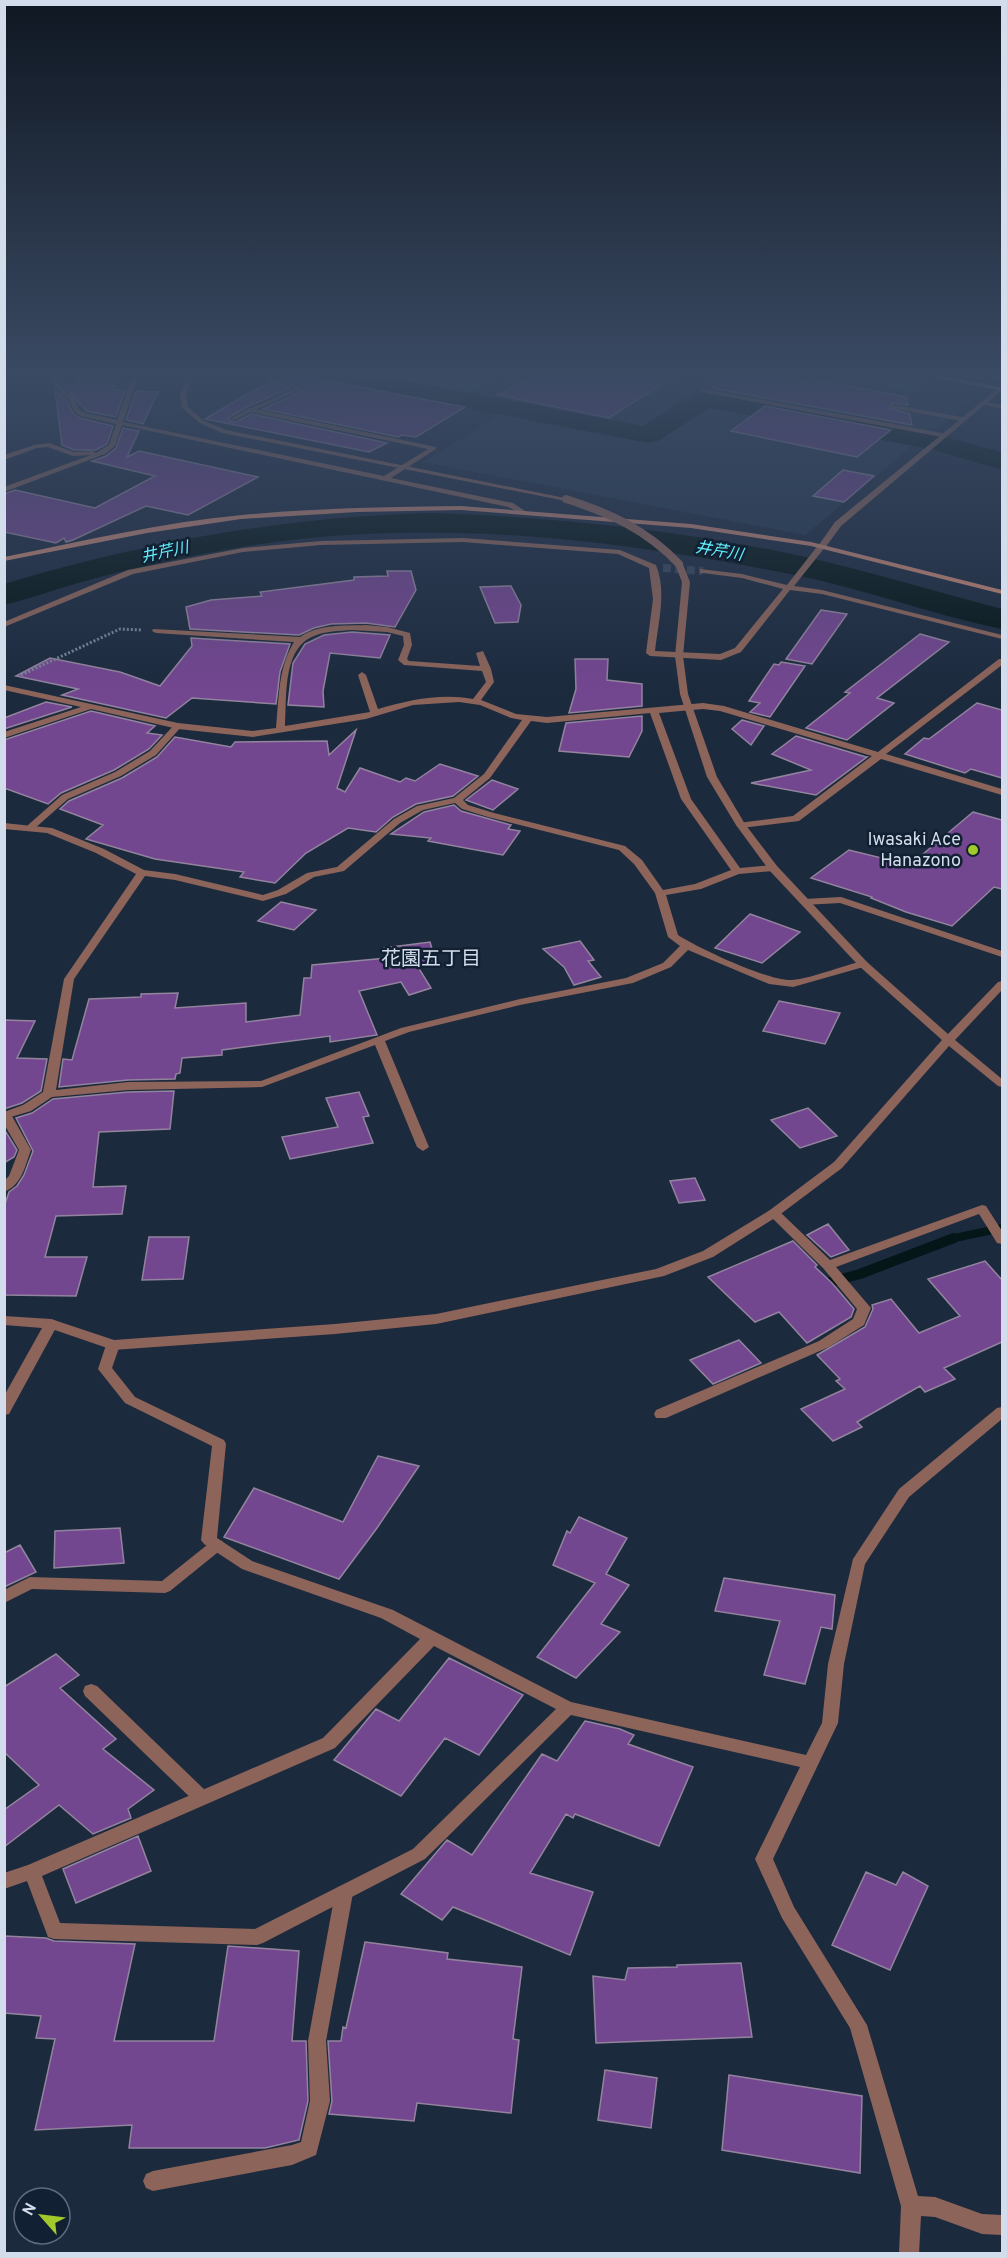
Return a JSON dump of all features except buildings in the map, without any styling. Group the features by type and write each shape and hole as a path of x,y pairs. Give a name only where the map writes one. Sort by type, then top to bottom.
{"main road":[{"path":"4,559 147,531 241,517 409,507 461,508 691,526 820,549 1002,592"}],"street":[{"path":"4,490 24,482"},
{"path":"404,482 510,506 524,513"},
{"path":"478,482 566,499 604,510 631,522 664,547 679,564 686,582 679,656 684,694 712,777 741,825 772,868 863,964 948,1040 1002,1084"},
{"path":"653,567 657,587 650,653 721,657 731,654 738,650 792,586 837,524 886,482"},
{"path":"4,625 131,572 243,550 321,543 463,540 600,550 620,552 653,567 663,568"},
{"path":"703,571 742,576 822,592 1002,637"},
{"path":"280,730 289,653 313,631 328,627 393,629 407,635 408,645 402,660 407,663 487,669"},
{"path":"156,631 301,640"},
{"path":"475,702 490,682 480,653"},
{"path":"741,825 796,819 1002,661"},
{"path":"362,675 375,713"},
{"path":"4,687 178,726 253,735 375,713 412,702 459,699 475,702 514,716 546,720 689,705 721,708 1002,792"},
{"path":"4,735 94,706"},
{"path":"653,709 686,799 737,871"},
{"path":"4,826 31,827 59,834 100,851 142,873 175,877 263,898 282,892 311,875 340,869 397,821 420,808 458,800 487,776 528,718"},
{"path":"31,827 65,797 118,774 153,753 178,726"},
{"path":"458,800 465,807 491,815 622,848 638,862 660,893 673,937 687,946 773,982 794,984 863,964"},
{"path":"660,893 697,887 737,871 772,868"},
{"path":"49,1094 69,979 142,873"},
{"path":"804,902 841,900 1002,954"},
{"path":"4,1188 15,1178 25,1150 5,1116 27,1108 49,1094 128,1086 262,1084 405,1030 483,1010 629,981 667,965 687,946"},
{"path":"4,1320 51,1324 113,1345 436,1319 659,1273 708,1254 774,1213 838,1165 948,1040 1002,984"},
{"path":"379,1040 423,1147"},
{"path":"829,1266 982,1209 1001,1237"},
{"path":"661,1414 825,1344 859,1322 864,1308 829,1266 774,1213"},
{"path":"4,1410 51,1324"},
{"path":"113,1345 105,1370 130,1400 219,1444 209,1540 247,1564 387,1614 568,1708 812,1763"},
{"path":"909,2253 910,2206 858,2025 788,1912 764,1859 830,1724 836,1664 858,1563 904,1493 1002,1412"},
{"path":"4,1597 30,1583 165,1587 217,1545"},
{"path":"4,1881 32,1872 329,1743 431,1638"},
{"path":"91,1691 202,1798"},
{"path":"32,1872 54,1931 257,1937 419,1854 568,1708"},
{"path":"153,2181 292,2155 309,2148 320,2101 317,2042 344,1893"},
{"path":"910,2206 935,2207 982,2224 1002,2225"}],"path":[{"path":"15,678 120,629 156,631"}],"shaded area":[{"path":"530,482 868,482 805,535"}],"waterway":[{"name":"井芹川","path":"4,595 122,561 245,537 307,529 431,522 492,524 568,531 720,552 815,569 1002,619"},
{"path":"953,1238 1002,1228"},
{"path":"822,1284 860,1274 953,1238"}],"tunnel":[{"path":"663,568 703,571"}],"place":[{"name":"Iwasaki Ace Hanazono","path":"973,850"}],"district":[{"name":"花園五丁目","path":"431,960"}]}
